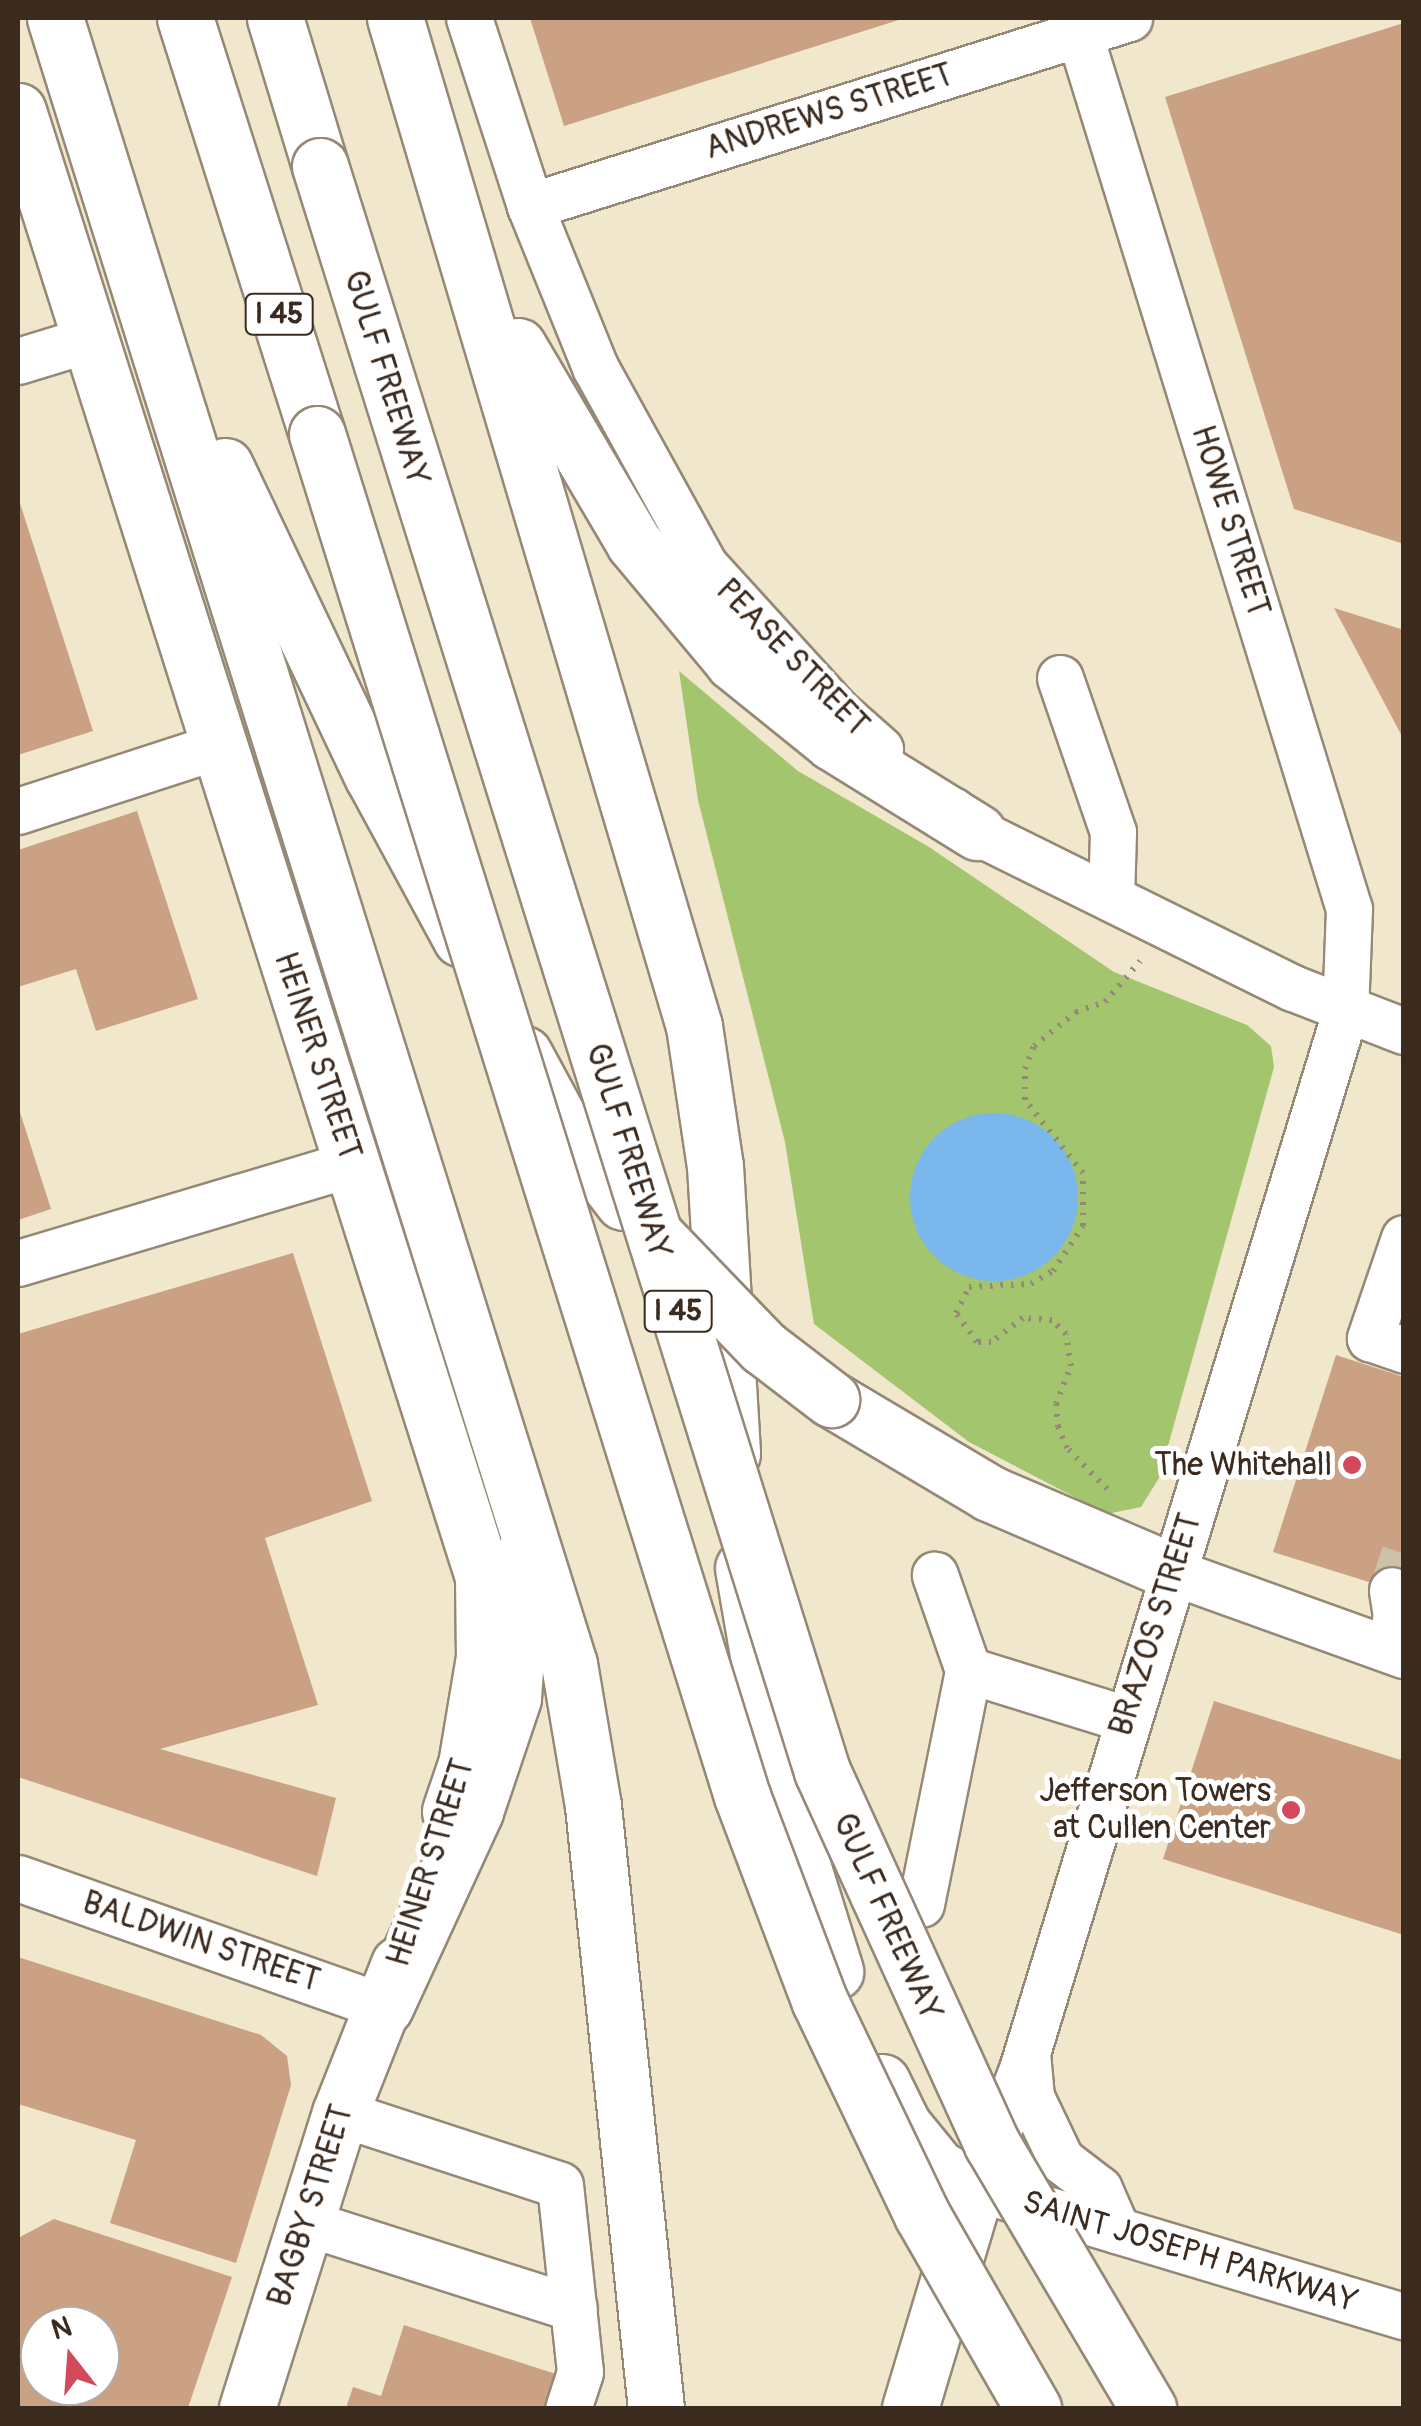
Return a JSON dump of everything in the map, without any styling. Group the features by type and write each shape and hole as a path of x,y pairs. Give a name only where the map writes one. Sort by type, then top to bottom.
{"main road":[{"path":"55,18 569,1664 592,1806 656,2408"},
{"name":"I 45","path":"185,18 742,1796 820,2002 922,2215 1033,2408"},
{"name":"GULF FREEWAY","path":"274,18 822,1771 992,2144 1148,2408"},
{"path":"395,18 450,187 694,1026 715,1166 735,1514 785,1810 856,2030 902,2124 938,2168 976,2188"},
{"name":"HEINER STREET","path":"18,110 483,1578 484,1657 466,1764 384,2007"},
{"path":"450,187 517,344 634,543 733,662 832,742 977,832"},
{"path":"138,282 373,777 558,1117 623,1202 764,1347 831,1399 990,1493 1173,1572"},
{"path":"384,2007 475,1811 513,1698 526,1517"},
{"name":"BAGBY STREET","path":"246,2408 340,2113 384,2007"},
{"name":"BRAZOS STREET","path":"910,2408 976,2188"}],"street":[{"name":"PEASE STREET","path":"468,18 530,206 594,367 706,566 836,710 977,832 1345,1012 1404,1031"},
{"name":"ANDREWS STREET","path":"530,206 1129,18"},
{"name":"HOWE STREET","path":"1079,33 1349,908 1345,1012"},
{"path":"18,361 90,338"},
{"path":"1060,678 1113,832 1111,898"},
{"path":"18,810 218,746"},
{"name":"BRAZOS STREET","path":"976,2188 1027,2053 1345,1012"},
{"path":"18,1263 351,1164"},
{"path":"1404,1238 1370,1338 1404,1350"},
{"path":"1173,1572 1397,1624"},
{"path":"921,1904 968,1670 936,1575"},
{"path":"968,1670 1126,1720"},
{"name":"BALDWIN STREET","path":"18,1878 384,2007"},
{"path":"1027,2053 1031,2097 1061,2160 1099,2189 1117,2230"},
{"path":"340,2113 560,2185 580,2372 568,2408"},
{"name":"SAINT JOSEPH PARKWAY","path":"976,2188 1404,2316"},
{"path":"307,2222 574,2308"}],"path":[{"path":"1113,1494 1087,1473 1058,1427 1056,1404 1071,1366 1066,1334 1052,1320 1023,1318 990,1342 977,1342 956,1313 970,1287 1031,1284 1070,1250 1088,1205 1082,1173 1024,1100 1025,1069 1034,1046 1076,1012 1105,1002 1167,926"}],"green space":[{"path":"679,671 798,771 929,847 1114,972 1247,1025 1271,1046 1274,1067 1159,1478 1141,1507 1107,1514 969,1442 814,1324 785,1142 698,800"}],"water":[{"path":"994,1113 1026,1120 1053,1138 1071,1165 1078,1197 1071,1229 1053,1256 1026,1274 994,1281 962,1274 935,1256 917,1229 910,1197 917,1165 935,1138 962,1120"}],"building":[{"path":"530,18 905,18 564,126"},
{"path":"1404,23 1404,544 1294,509 1165,97"},
{"path":"18,497 93,731 18,755"},
{"path":"1334,608 1404,630 1404,740"},
{"path":"137,811 198,999 96,1031 76,969 18,987 18,850"},
{"path":"18,1106 51,1209 18,1220"},
{"path":"293,1253 372,1501 265,1538 318,1705 160,1749 336,1798 317,1876 18,1777 18,1334"},
{"name":"The Whitehall","path":"1336,1355 1404,1377 1404,1593 1273,1552"},
{"name":"Jefferson Towers at Cullen Center","path":"1214,1701 1404,1761 1404,1935 1163,1859"},
{"path":"18,1957 261,2035 287,2056 291,2085 236,2263 110,2223 136,2140 18,2104"},
{"path":"54,2219 232,2277 188,2408 18,2408 18,2238"},
{"path":"404,2325 562,2376 551,2408 346,2408 353,2387 381,2396"}],"tunnel":[{"path":"1392,1590 1404,1553"}],"place":[{"name":"The Whitehall","path":"1352,1465"},
{"name":"Jefferson Towers at Cullen Center","path":"1291,1810"}]}
